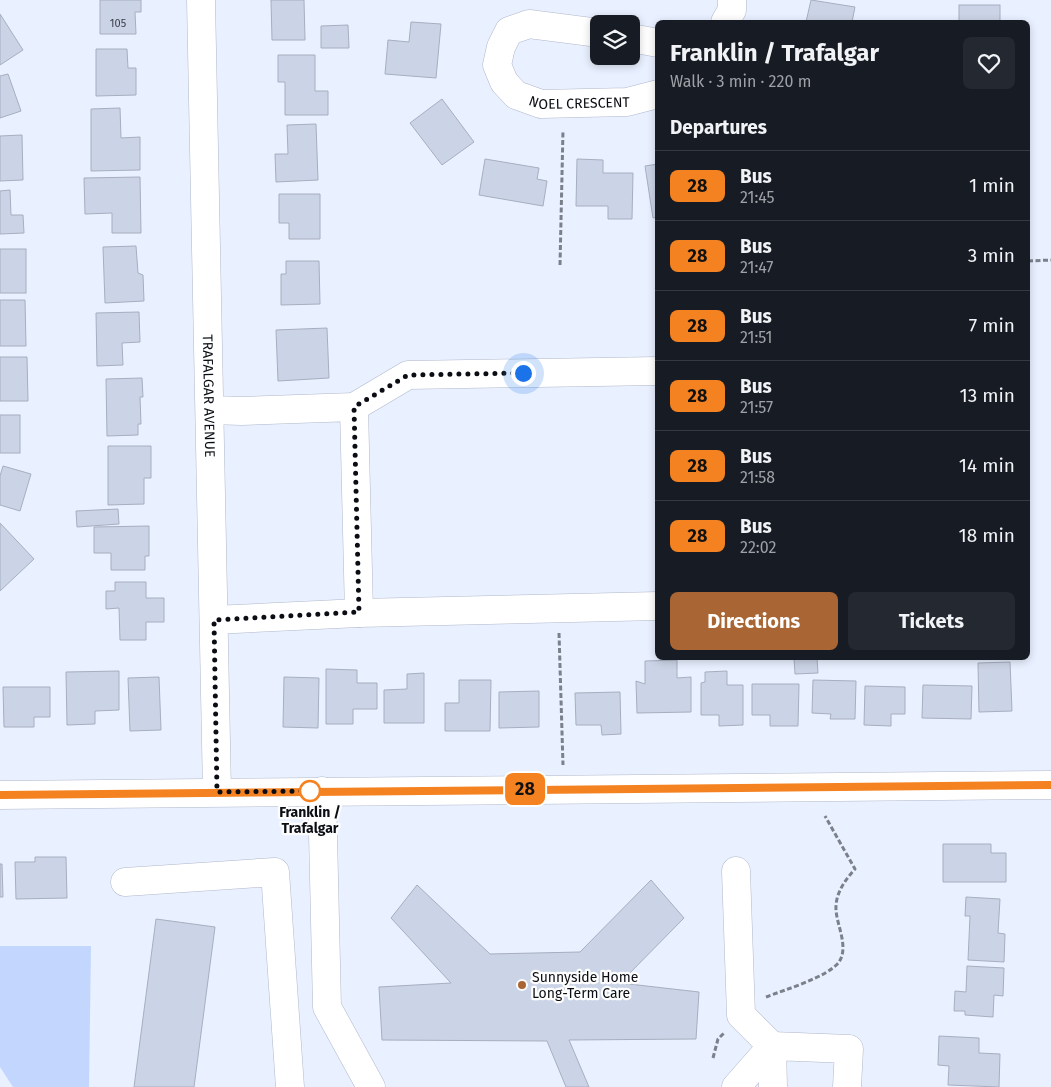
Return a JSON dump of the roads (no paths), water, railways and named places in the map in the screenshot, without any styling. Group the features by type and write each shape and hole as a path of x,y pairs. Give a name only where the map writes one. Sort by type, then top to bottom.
{"street":[{"name":"TRAFALGAR AVENUE","path":"201,0 217,792"},
{"path":"726,20 732,10 732,0"},
{"name":"NOEL CRESCENT","path":"590,32 529,24 509,31 501,48 497,65 504,82 516,96 542,104 627,102 655,95"},
{"path":"640,39 655,42"},
{"path":"210,410 354,407 408,375 655,371"},
{"path":"354,407 359,612"},
{"path":"214,620 359,612 655,606"},
{"path":"0,795 1051,785"},
{"path":"322,791 327,1007 371,1087"},
{"path":"736,871 741,1015 772,1046 849,1049 847,1087"},
{"path":"125,882 275,872 290,1087"},
{"path":"286,1012 327,1007"},
{"path":"736,1087 772,1046"},
{"path":"772,1046 773,1087"}],"place":[{"name":"Franklin / Trafalgar","path":"310,791"},
{"name":"Sunnyside Home Long-Term Care","path":"522,985"}]}
